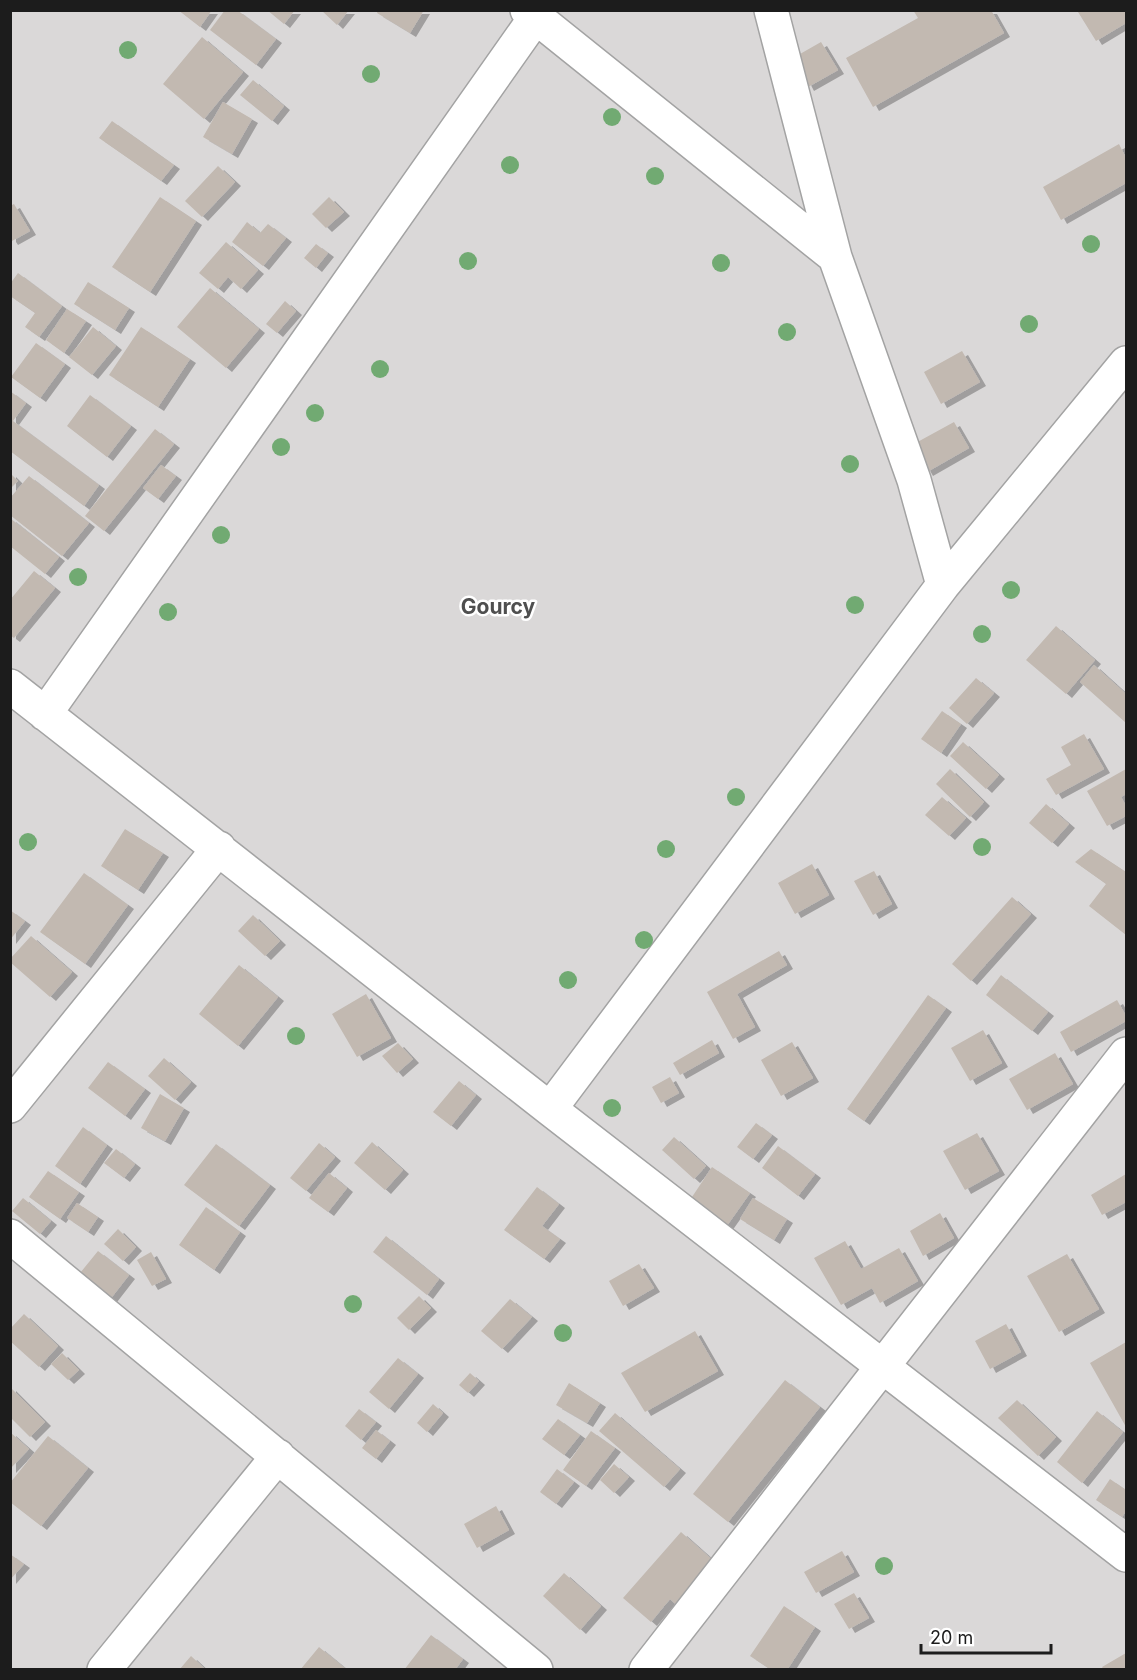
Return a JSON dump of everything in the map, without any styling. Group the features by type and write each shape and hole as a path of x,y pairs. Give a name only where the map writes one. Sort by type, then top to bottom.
{"street":[{"path":"771,10 835,257 914,480 943,585"},
{"path":"45,714 531,14 835,257"},
{"path":"550,1109 943,585 1126,363"},
{"path":"10,686 550,1109 1126,1555"},
{"path":"10,1106 219,848"},
{"path":"646,1670 1126,1054"},
{"path":"10,1236 536,1670"},
{"path":"104,1670 278,1456"}],"shaded area":[{"path":"11,11 1126,11 1126,1669 11,1669"}],"building":[{"path":"178,10 212,10 200,27"},
{"path":"225,10 237,10 276,39 256,65 210,30"},
{"path":"267,10 295,10 284,24"},
{"path":"321,10 349,10 337,25"},
{"path":"378,10 424,10 410,33 377,13"},
{"path":"913,10 991,10 1004,33 873,107 846,58 918,18"},
{"path":"1081,10 1126,10 1126,23 1096,41 1078,12"},
{"path":"202,37 243,72 204,119 163,84"},
{"path":"821,42 838,70 808,87 793,58"},
{"path":"253,80 284,106 272,121 240,95"},
{"path":"223,102 252,119 232,154 203,137"},
{"path":"112,121 174,165 161,181 99,138"},
{"path":"1119,144 1126,158 1126,183 1061,220 1043,187"},
{"path":"218,166 235,182 202,217 185,201"},
{"path":"160,197 196,221 150,292 112,267"},
{"path":"329,197 344,212 326,228 312,214"},
{"path":"14,204 30,231 12,241 10,238 10,206"},
{"path":"247,222 260,233 268,224 286,238 263,266 232,242"},
{"path":"226,242 258,270 241,289 228,277 218,289 199,273"},
{"path":"316,244 328,253 316,268 304,258"},
{"path":"18,273 62,306 39,337 25,327 35,313 10,296 10,284"},
{"path":"88,282 129,308 115,330 74,304"},
{"path":"210,288 259,329 226,368 177,327"},
{"path":"285,301 296,311 277,333 266,324"},
{"path":"67,309 86,321 64,353 46,340"},
{"path":"93,327 116,346 92,375 69,357"},
{"path":"141,327 190,359 158,407 109,375"},
{"path":"36,343 65,364 40,398 11,377"},
{"path":"962,351 980,382 941,404 924,372"},
{"path":"10,391 26,403 13,421 99,485 84,506 10,451"},
{"path":"90,395 131,426 107,457 67,426"},
{"path":"954,422 969,448 927,472 912,445"},
{"path":"155,429 174,444 104,531 85,516"},
{"path":"161,465 176,476 158,499 143,488"},
{"path":"10,473 18,481 10,489"},
{"path":"29,476 89,523 62,556 10,515 10,498"},
{"path":"10,518 59,557 45,574 10,546"},
{"path":"34,571 55,588 14,638 10,635 10,600"},
{"path":"1056,626 1095,660 1066,694 1026,660"},
{"path":"1094,665 1126,694 1126,723 1080,682"},
{"path":"976,678 994,693 967,724 949,708"},
{"path":"942,711 961,724 941,753 921,739"},
{"path":"1084,734 1104,769 1056,795 1046,779 1071,765 1061,747"},
{"path":"963,742 999,775 986,789 950,756"},
{"path":"950,769 984,802 970,817 936,784"},
{"path":"1126,769 1126,794 1121,797 1126,806 1126,816 1107,826 1087,791"},
{"path":"942,797 966,818 949,836 925,815"},
{"path":"1046,804 1069,824 1052,843 1029,823"},
{"path":"125,829 163,853 138,890 101,866"},
{"path":"1091,849 1126,872 1126,935 1089,906 1106,884 1075,862"},
{"path":"812,864 829,895 795,914 778,883"},
{"path":"874,871 892,904 873,915 854,881"},
{"path":"84,873 128,905 85,964 40,932"},
{"path":"1012,897 1031,914 971,981 952,964"},
{"path":"10,910 25,921 10,940"},
{"path":"253,915 280,941 265,956 238,931"},
{"path":"31,936 72,972 50,997 10,962 10,959"},
{"path":"779,951 787,965 737,994 755,1027 733,1039 707,992"},
{"path":"239,965 278,997 238,1046 199,1014"},
{"path":"1001,975 1048,1012 1032,1031 986,995"},
{"path":"366,994 391,1038 357,1057 332,1014"},
{"path":"928,995 946,1008 864,1121 847,1109"},
{"path":"1117,1000 1126,1016 1126,1021 1071,1052 1060,1032"},
{"path":"983,1030 1002,1063 970,1081 951,1048"},
{"path":"712,1040 719,1053 680,1075 673,1063"},
{"path":"792,1042 813,1078 781,1096 761,1060"},
{"path":"398,1043 413,1059 397,1073 382,1056"},
{"path":"1055,1053 1073,1084 1027,1110 1009,1079"},
{"path":"164,1058 191,1082 175,1100 148,1076"},
{"path":"108,1062 145,1089 125,1116 88,1088"},
{"path":"670,1077 679,1093 661,1103 652,1087"},
{"path":"459,1081 476,1095 451,1126 433,1112"},
{"path":"160,1094 184,1108 165,1141 141,1128"},
{"path":"756,1123 772,1135 753,1159 737,1147"},
{"path":"83,1127 107,1145 80,1184 55,1166"},
{"path":"977,1133 999,1171 965,1190 943,1151"},
{"path":"674,1137 706,1166 694,1179 662,1150"},
{"path":"372,1142 403,1170 385,1190 354,1163"},
{"path":"319,1143 335,1157 306,1191 290,1178"},
{"path":"216,1144 270,1185 239,1226 184,1185"},
{"path":"778,1146 815,1174 798,1196 762,1168"},
{"path":"116,1149 135,1164 124,1178 104,1163"},
{"path":"712,1167 750,1193 726,1227 688,1203"},
{"path":"48,1171 79,1192 60,1219 29,1197"},
{"path":"329,1173 347,1188 328,1212 309,1198"},
{"path":"1126,1174 1126,1202 1102,1215 1091,1195"},
{"path":"537,1187 559,1204 542,1226 560,1239 544,1259 504,1230"},
{"path":"23,1198 51,1221 40,1234 12,1211"},
{"path":"753,1198 787,1219 774,1240 740,1219"},
{"path":"77,1203 98,1217 88,1232 67,1218"},
{"path":"206,1207 240,1232 214,1270 179,1245"},
{"path":"940,1213 954,1238 923,1256 910,1231"},
{"path":"118,1229 136,1247 123,1261 104,1244"},
{"path":"386,1236 439,1279 427,1295 373,1252"},
{"path":"845,1241 861,1269 899,1248 918,1281 880,1303 872,1288 841,1305 814,1258"},
{"path":"98,1251 129,1275 108,1302 76,1278"},
{"path":"151,1252 166,1279 152,1286 137,1260"},
{"path":"1067,1254 1099,1309 1059,1332 1027,1276"},
{"path":"639,1264 654,1288 623,1306 609,1281"},
{"path":"419,1296 431,1308 409,1330 397,1318"},
{"path":"510,1299 532,1317 502,1349 481,1331"},
{"path":"24,1314 58,1346 39,1367 10,1341 10,1329"},
{"path":"1006,1324 1021,1352 990,1369 975,1341"},
{"path":"695,1331 718,1371 645,1412 621,1373"},
{"path":"1126,1342 1126,1427 1090,1363"},
{"path":"62,1353 79,1370 68,1380 51,1364"},
{"path":"398,1358 418,1374 389,1409 369,1392"},
{"path":"470,1373 479,1381 468,1393 459,1385"},
{"path":"785,1380 820,1407 728,1522 693,1494"},
{"path":"569,1383 600,1403 587,1423 556,1405"},
{"path":"10,1387 45,1422 30,1437 10,1417"},
{"path":"1017,1400 1056,1437 1038,1456 998,1418"},
{"path":"433,1404 443,1413 427,1432 417,1423"},
{"path":"359,1409 376,1422 361,1440 345,1426"},
{"path":"1097,1411 1123,1432 1082,1483 1057,1462"},
{"path":"615,1413 680,1469 664,1487 599,1431"},
{"path":"558,1419 580,1435 564,1455 542,1439"},
{"path":"376,1430 390,1441 376,1459 362,1448"},
{"path":"591,1431 615,1448 586,1486 563,1470"},
{"path":"10,1432 29,1449 10,1469"},
{"path":"48,1436 88,1468 41,1526 10,1502 10,1483"},
{"path":"614,1464 629,1477 614,1493 600,1480"},
{"path":"557,1469 574,1482 556,1504 540,1492"},
{"path":"1110,1479 1126,1490 1126,1511 1122,1517 1096,1500"},
{"path":"496,1506 509,1530 477,1548 464,1524"},
{"path":"681,1532 717,1564 679,1607 670,1599 651,1622 623,1598"},
{"path":"842,1551 854,1572 816,1593 804,1572"},
{"path":"10,1554 24,1564 10,1580"},
{"path":"564,1573 601,1606 580,1630 543,1596"},
{"path":"854,1593 869,1618 849,1629 834,1604"},
{"path":"784,1606 815,1627 787,1670 771,1670 750,1656"},
{"path":"431,1635 463,1659 455,1670 404,1670"},
{"path":"319,1647 347,1670 300,1670"},
{"path":"1126,1653 1126,1670 1104,1670 1102,1667"},
{"path":"191,1656 206,1670 179,1670"}],"district":[{"name":"Gourcy","path":"498,606"}]}
